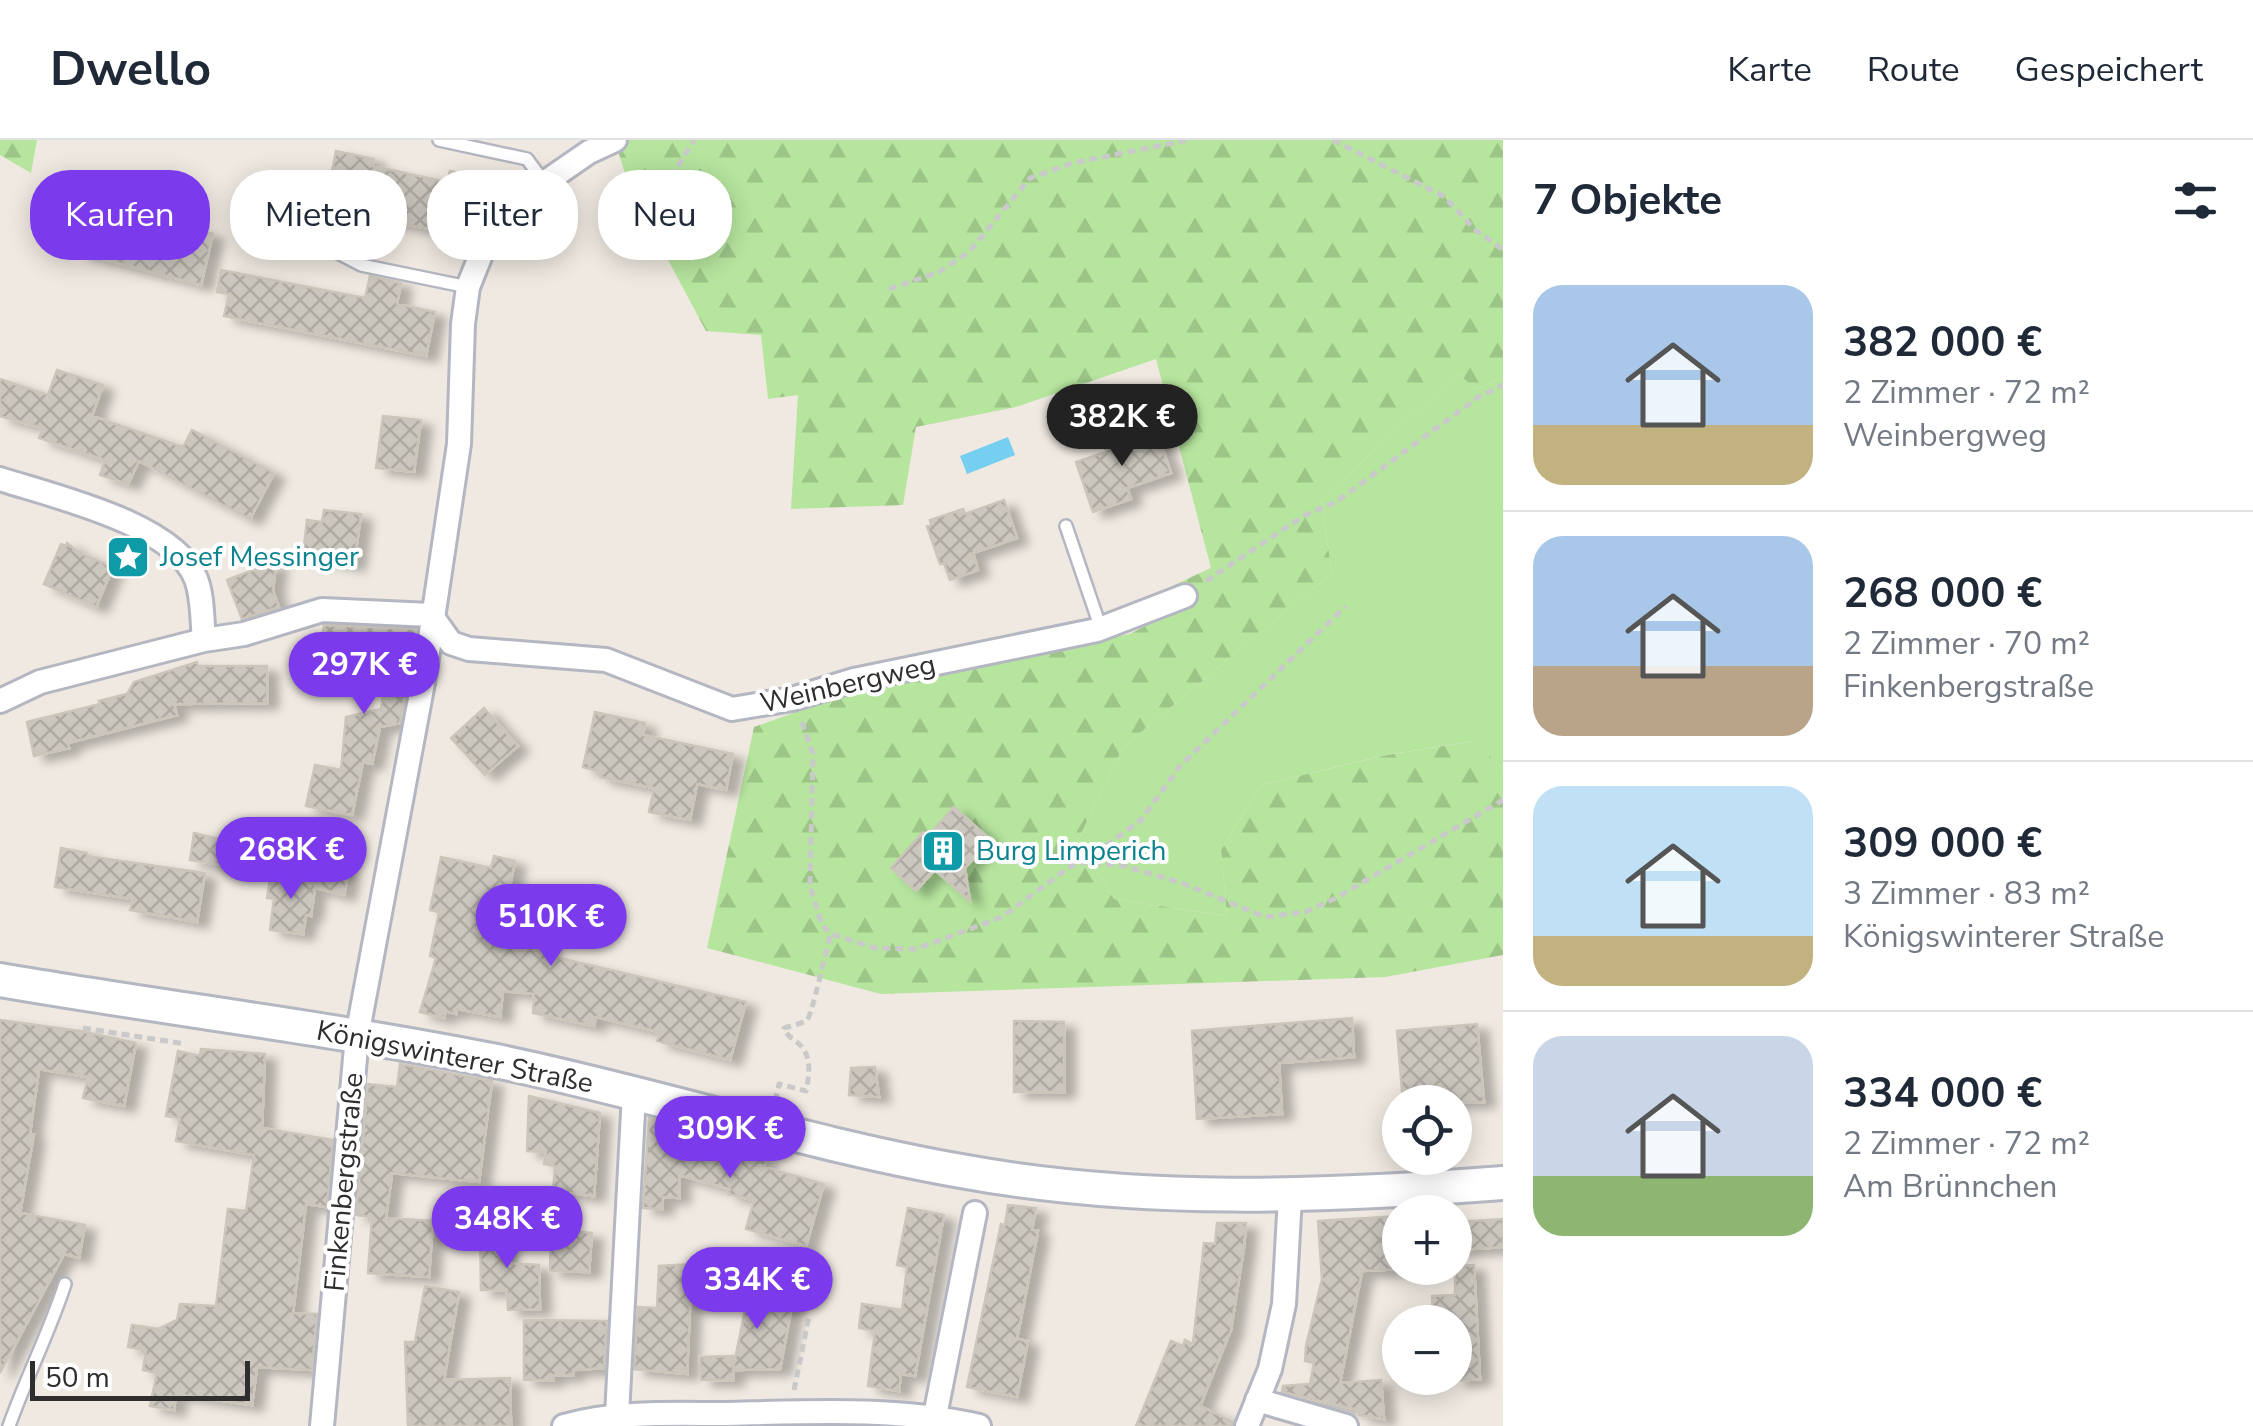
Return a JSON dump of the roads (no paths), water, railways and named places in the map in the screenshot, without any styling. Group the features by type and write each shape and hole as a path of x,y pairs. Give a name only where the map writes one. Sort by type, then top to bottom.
{"main road":[{"name":"Königswinterer Straße","path":"0,980 508,1064 962,1172 1153,1192 1290,1196 1503,1183"}],"street":[{"name":"Finkenbergstraße","path":"564,170 615,140"},
{"name":"Finkenbergstraße","path":"322,1426 356,1036 425,672 458,444 463,324 468,287 479,260"},
{"path":"0,479 130,523 160,538 186,560 197,581 204,640"},
{"name":"Weinbergweg","path":"431,615 450,644 469,649 606,660 732,709 792,700 854,680 1101,629 1185,596"},
{"path":"0,702 40,682 204,640 244,634 322,610 431,615"},
{"path":"617,1415 634,1093"},
{"path":"1246,1426 1270,1369 1284,1304 1290,1196"},
{"path":"935,1416 975,1213"},
{"path":"1257,1400 1346,1426"},
{"path":"564,1426 617,1415 790,1413 935,1416 979,1426"}],"lane":[{"path":"440,140 526,159 535,170"},
{"path":"353,260 468,287"},
{"path":"1066,526 1101,629"},
{"path":"9,1426 29,1370 50,1332 65,1284"}],"water":[{"path":"1008,437 1015,455 967,474 960,456"}],"place":[{"name":"Josef Messinger","path":"128,557"},
{"name":"Burg Limperich","path":"943,851"}]}
